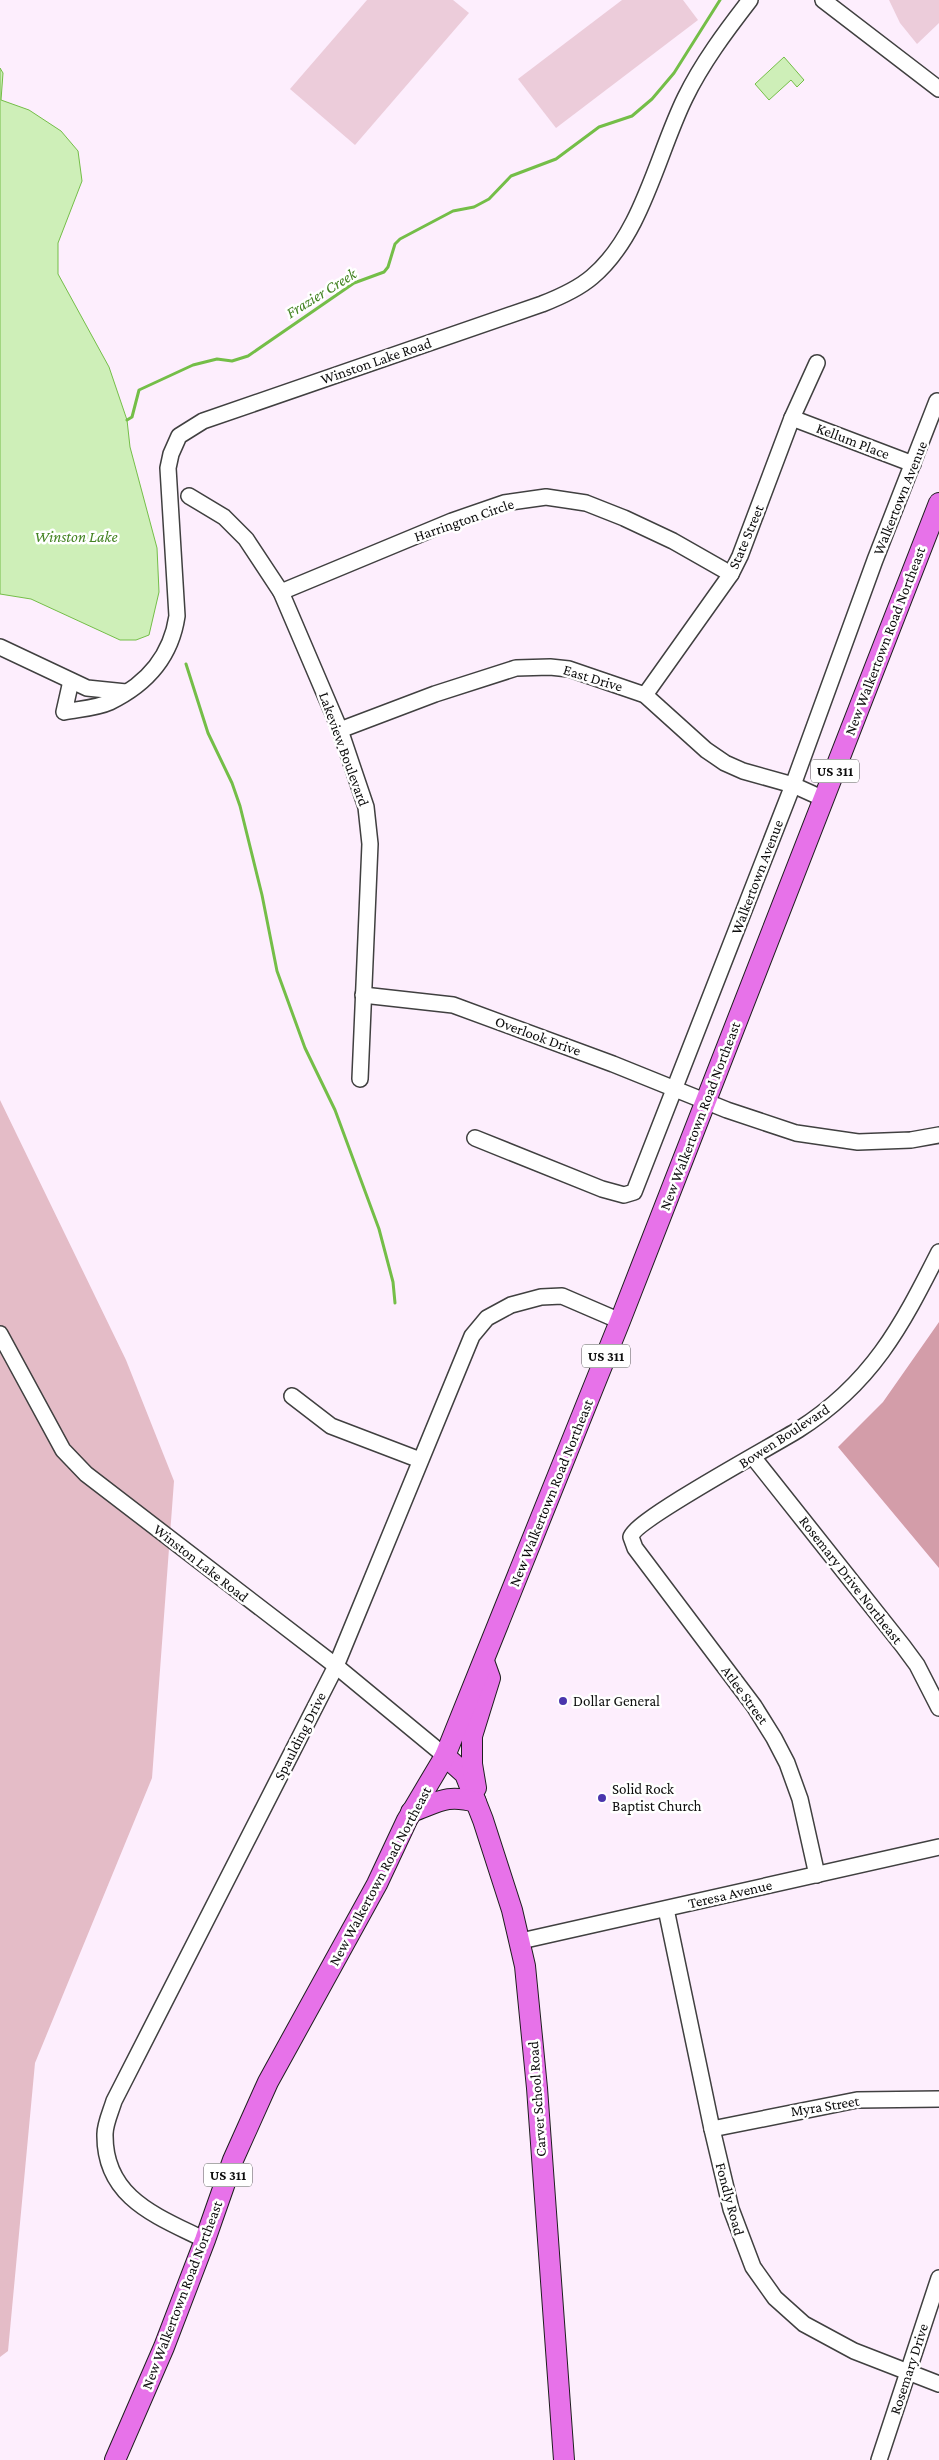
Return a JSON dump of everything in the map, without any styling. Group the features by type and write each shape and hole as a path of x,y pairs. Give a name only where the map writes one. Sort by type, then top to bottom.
{"main road":[{"name":"New Walkertown Road Northeast","path":"115,2460 164,2347 233,2160 268,2082 378,1884 411,1812 445,1756 620,1321 939,503"},
{"path":"411,1812 450,1798 458,1797 476,1802 472,1764 472,1736 490,1678 484,1659"},
{"name":"Carver School Road","path":"445,1756 465,1774 500,1870 521,1941 529,1996 564,2460"}],"street":[{"name":"Winston Lake Road","path":"71,681 64,712 109,702 147,677 167,653 175,630 176,597 168,468 179,436 203,421 542,304 577,288 592,277 615,253 633,223 677,116 698,74 750,0"},
{"path":"823,0 939,89"},
{"name":"State Street","path":"645,695 731,574 740,556 792,418 817,363"},
{"name":"Walkertown Avenue","path":"475,1138 602,1189 624,1195 630,1194 636,1187 793,786 875,560 937,401"},
{"name":"Kellum Place","path":"792,418 914,464"},
{"name":"Lakeview Boulevard","path":"189,496 224,517 246,539 281,592 340,730 366,807 370,844 360,1079"},
{"name":"Harrington Circle","path":"281,592 452,521 504,502 546,497 586,503 624,518 673,541 731,574"},
{"path":"0,647 88,688 126,692"},
{"name":"East Drive","path":"340,730 480,679 531,666 550,667 588,674 645,695 706,750 725,763 743,771 793,786 824,799"},
{"name":"Overlook Drive","path":"363,995 453,1005 613,1064 706,1102"},
{"path":"706,1102 811,1136 858,1142 881,1142 939,1135"},
{"name":"Bowen Boulevard","path":"631,1537 634,1530 658,1513 818,1416 864,1375 896,1333 939,1252"},
{"name":"Spaulding Drive","path":"205,2240 139,2206 120,2187 107,2163 105,2133 114,2101 336,1666 472,1336 487,1318 511,1305 541,1297 562,1296 620,1321"},
{"name":"Winston Lake Road","path":"0,1334 63,1450 86,1474 336,1666 445,1756"},
{"path":"292,1396 331,1426 420,1460"},
{"name":"Rosemary Drive Northeast","path":"753,1457 903,1646 917,1665 939,1708"},
{"name":"Atlee Street","path":"631,1537 635,1548 754,1706 781,1750 800,1800 817,1875"},
{"name":"Teresa Avenue","path":"521,1941 939,1847"},
{"name":"Fondly Road","path":"666,1909 731,2209 743,2245 753,2267 769,2290 789,2312 824,2336 939,2384"},
{"name":"Myra Street","path":"712,2128 857,2100 939,2099"},
{"name":"Rosemary Drive","path":"879,2460 939,2278"}],"shaded area":[{"path":"367,0 453,0 469,13 355,145 290,89"},
{"path":"622,0 683,0 698,20 556,128 518,79"},
{"path":"889,0 939,0 939,23 917,44 900,23"},
{"path":"0,1100 126,1360 174,1481 152,1778 35,2063 8,2351 0,2357"},
{"path":"939,1322 939,1568 838,1447 883,1402"}],"water":[{"path":"784,57 804,80 797,87 791,80 769,100 755,84"},
{"name":"Winston Lake","path":"0,68 3,73 1,100 29,110 61,131 78,151 82,181 58,243 58,274 109,367 127,420 130,447 157,548 159,592 149,635 136,640 120,640 31,599 0,594"}],"waterway":[{"name":"Frazier Creek","path":"127,420 132,417 139,390 193,365 217,359 232,361 248,356 354,283 384,272 388,267 395,244 400,239 453,211 474,207 489,199 511,176 556,159 599,127 632,116 652,99 674,73 720,0"},
{"path":"186,664 208,733 232,783 240,806 262,895 277,971 305,1048 335,1110 379,1229 393,1282 395,1303"}],"place":[{"name":"Dollar General","path":"563,1701"},
{"name":"Solid Rock Baptist Church","path":"602,1798"}]}
